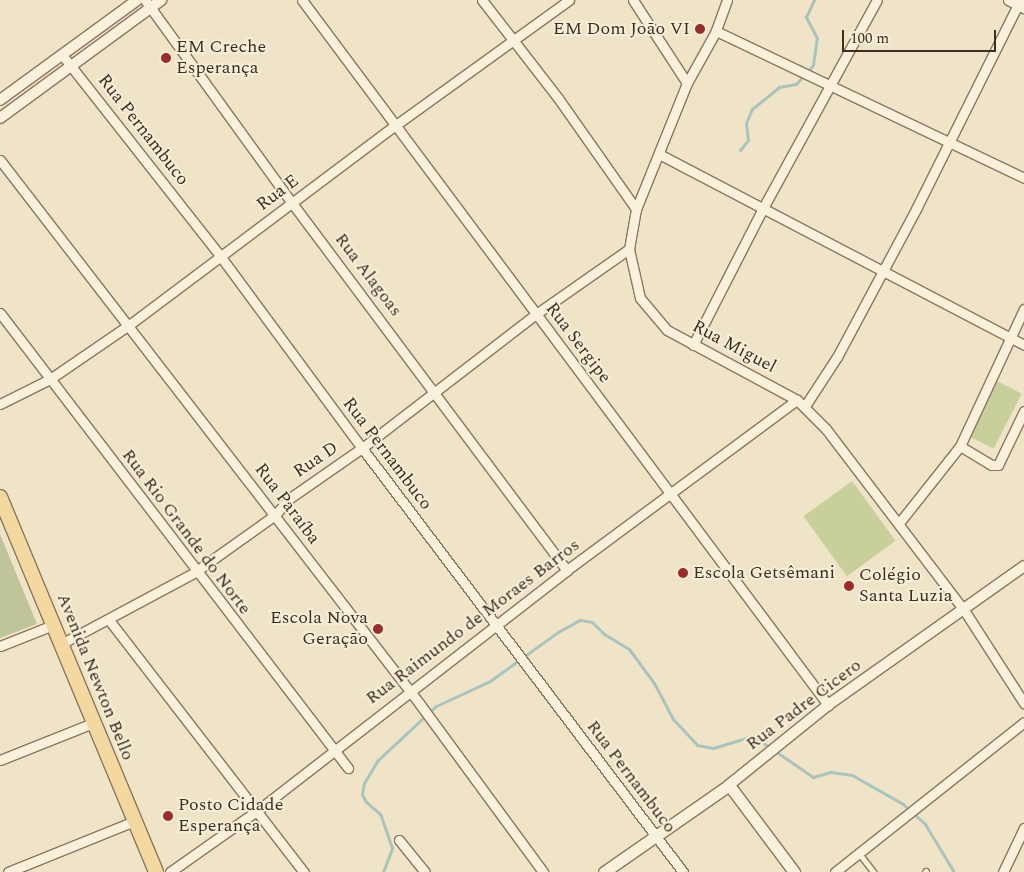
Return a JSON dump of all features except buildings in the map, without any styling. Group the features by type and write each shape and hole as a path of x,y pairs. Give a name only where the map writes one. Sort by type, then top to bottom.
{"main road":[{"name":"Avenida Newton Bello","path":"0,497 156,872"},
{"name":"Rua Padre Cicero","path":"604,872 728,785"},
{"path":"728,785 794,872"}],"street":[{"path":"0,100 63,56 136,0"},
{"path":"0,118 72,65 148,4 161,0"},
{"name":"Rua Sergipe","path":"302,0 393,127 671,492 828,705"},
{"path":"482,0 512,42 558,98 636,209"},
{"name":"Rua E","path":"0,404 50,379 129,325 393,127 569,0"},
{"path":"633,0 687,83"},
{"name":"Rua Miguel","path":"727,0 716,31 687,83 636,209 628,249 640,298 649,311 667,330 801,403 826,429 964,610 1024,703"},
{"path":"692,345 763,208 877,0"},
{"path":"1008,0 1020,4"},
{"name":"Rua Alagoas","path":"148,4 292,203 567,570"},
{"name":"Rua Raimundo de Moraes Barros","path":"170,872 258,810 409,690 671,492 801,403 837,357 950,144 1020,4"},
{"path":"716,31 1024,178"},
{"name":"Rua Pernambuco","path":"63,56 222,256 362,448 683,872"},
{"path":"659,154 882,273 1024,345"},
{"name":"Rua Paraíba","path":"0,160 419,703 543,872"},
{"name":"Rua D","path":"61,644 109,620 195,572 275,515 290,498 436,393 536,314 628,249"},
{"path":"899,524 960,446 1024,309"},
{"name":"Rua Rio Grande do Norte","path":"0,313 195,572 348,768"},
{"path":"960,446 998,465 1024,411"},
{"name":"Rua Padre Cicero","path":"728,785 828,705 1024,566"},
{"path":"109,620 258,810 304,872"},
{"path":"0,646 53,625"},
{"path":"835,872 1024,722"},
{"path":"0,760 93,723"},
{"path":"8,872 134,821"},
{"path":"1003,872 1024,828"},
{"path":"399,840 425,872"}],"lane":[{"path":"859,853 874,872"}],"green space":[{"path":"995,380 1022,394 994,449 967,435"},
{"path":"852,481 895,541 847,576 803,516"},
{"path":"0,534 37,624 0,638"}],"waterway":[{"path":"740,150 748,140 746,123 752,109 779,87 796,84 813,65 817,38 806,17 814,0"},
{"path":"383,872 392,848 380,814 366,802 362,794 364,783 378,760 436,706 490,681 558,632 580,620 592,622 604,634 629,649 654,683 673,719 697,745 713,748 753,736 813,777 831,772 852,775 903,804 925,824 954,872"}],"place":[{"name":"EM Dom João VI","path":"700,29"},
{"name":"EM Creche Esperança","path":"166,58"},
{"name":"Escola Getsêmani","path":"683,573"},
{"name":"Colégio Santa Luzia","path":"849,586"},
{"name":"Escola Nova Geração","path":"378,629"},
{"name":"Posto Cidade Esperança","path":"168,816"}]}
